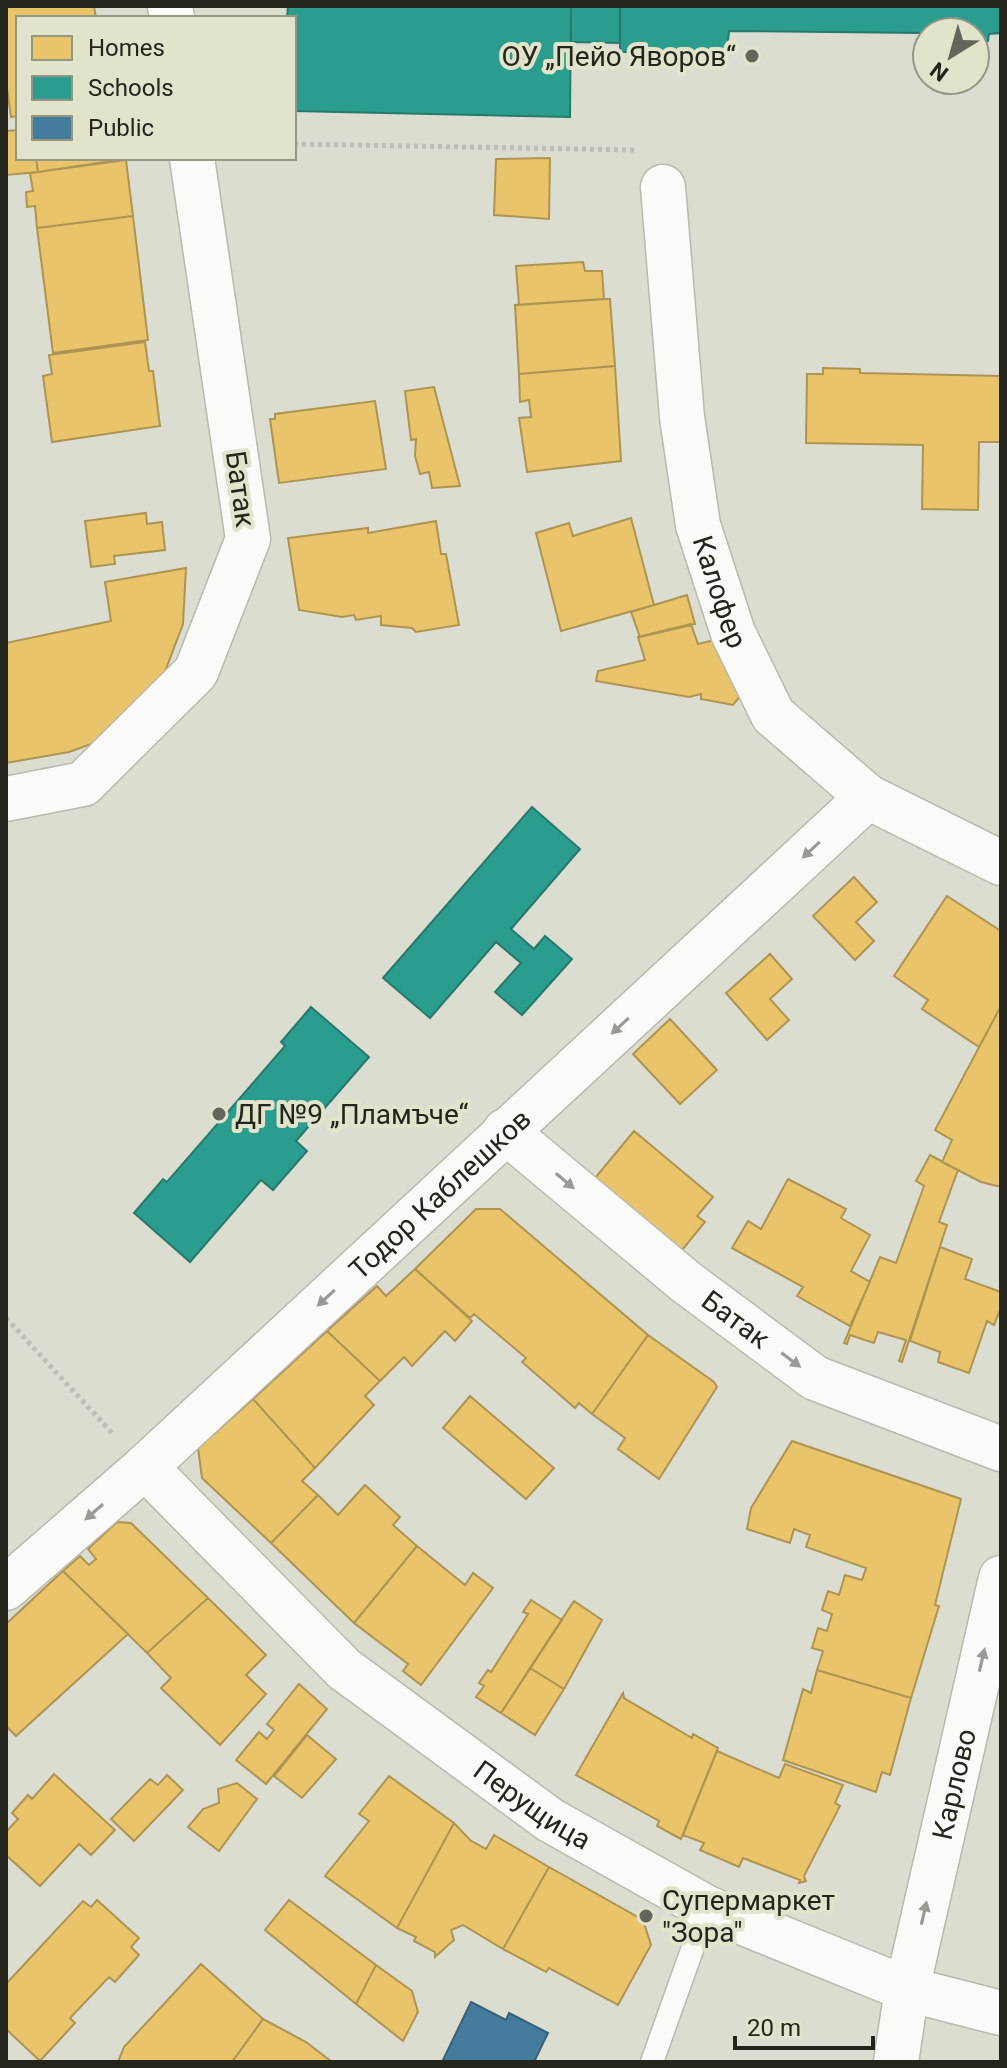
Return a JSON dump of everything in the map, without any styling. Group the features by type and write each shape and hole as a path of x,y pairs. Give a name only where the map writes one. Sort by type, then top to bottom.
{"street":[{"name":"Батак","path":"6,799 83,784 196,672 248,539 192,160"},
{"name":"Калофер","path":"663,187 682,417 698,525 729,620 773,715 868,797 1001,863"},
{"name":"Тодор Каблешков","path":"6,1588 145,1467 868,797"},
{"name":"Батак","path":"505,1131 686,1282 815,1378 1001,1449"},
{"name":"Перущица","path":"145,1467 344,1669 550,1820 707,1908 907,1989 1001,2013"},
{"name":"Карлово","path":"896,2062 907,1989 1001,1578"}],"lane":[{"path":"652,2062 707,1908"}],"path":[{"path":"296,144 662,150 663,187"},
{"path":"6,1318 145,1467"}],"building: Homes":[{"path":"6,6 94,6 96,16 16,16 16,116 11,117 6,81"},
{"path":"16,130 16,160 36,160 38,172 6,175 6,131"},
{"path":"550,158 549,219 494,215 496,159"},
{"path":"36,160 112,160 112,161 38,172"},
{"path":"126,160 133,216 37,228 35,206 27,207 26,192 33,191 30,173"},
{"path":"133,216 148,340 53,353 37,228"},
{"path":"583,262 585,271 602,271 604,299 519,305 516,266"},
{"path":"610,299 615,366 519,374 515,305"},
{"path":"145,342 149,371 153,371 160,426 52,442 43,376 52,374 49,355"},
{"path":"615,366 621,461 527,472 519,418 531,417 529,400 520,402 519,374"},
{"path":"823,368 860,369 860,373 1001,376 1001,442 979,442 978,510 922,509 923,445 806,443 807,374 823,374"},
{"path":"434,387 460,486 432,488 429,472 420,474 415,456 416,439 411,440 405,391"},
{"path":"375,401 386,469 279,483 270,419 275,419 275,414"},
{"path":"146,513 147,524 162,522 165,550 114,556 115,564 91,567 85,521"},
{"path":"631,518 654,605 561,631 536,533 569,523 573,536"},
{"path":"436,521 441,554 446,554 459,625 416,632 412,628 381,625 381,616 356,620 354,615 342,617 299,610 288,538 368,528 368,533"},
{"path":"186,568 183,624 163,677 94,743 69,752 6,763 6,643 111,621 105,582"},
{"path":"687,595 695,624 640,637 631,612"},
{"path":"691,624 698,644 719,639 748,687 733,705 701,699 701,694 689,697 596,681 598,671 645,660 638,637"},
{"path":"854,877 877,902 856,922 874,941 855,960 813,916"},
{"path":"947,896 1001,931 1001,1006 979,1047 922,1009 928,1000 894,976"},
{"path":"770,954 792,979 770,999 789,1020 767,1040 726,993"},
{"path":"1001,1006 1001,1187 981,1182 942,1162 952,1140 935,1130"},
{"path":"670,1019 717,1070 680,1104 633,1054"},
{"path":"634,1131 713,1197 697,1216 705,1222 678,1255 590,1184"},
{"path":"930,1155 958,1170 939,1222 947,1225 902,1362 899,1361 906,1340 878,1332 874,1343 850,1335 847,1344 844,1343 880,1257 896,1263 924,1186 916,1181"},
{"path":"788,1179 846,1209 841,1218 870,1235 851,1271 870,1282 850,1326 797,1296 803,1287 732,1248 748,1221 761,1229"},
{"path":"476,1209 500,1209 648,1335 592,1414 579,1403 575,1408 522,1362 526,1358 474,1314 470,1318 415,1269"},
{"path":"940,1247 972,1259 965,1279 1001,1292 1001,1307 994,1325 987,1321 969,1373 938,1362 940,1352 910,1341"},
{"path":"415,1269 472,1321 455,1341 445,1331 412,1366 404,1357 380,1381 327,1331 377,1286 386,1296"},
{"path":"327,1331 380,1381 365,1396 374,1405 315,1468 253,1399"},
{"path":"648,1335 717,1387 659,1479 618,1449 625,1438 592,1414"},
{"path":"470,1396 554,1468 526,1499 443,1428"},
{"path":"253,1399 315,1468 302,1481 318,1495 271,1543 202,1478 198,1448"},
{"path":"792,1441 961,1499 935,1605 939,1606 911,1698 817,1670 823,1651 812,1648 818,1628 827,1631 832,1614 822,1610 828,1591 839,1595 845,1575 862,1580 866,1568 806,1547 810,1535 794,1529 790,1543 747,1529 751,1508"},
{"path":"365,1485 400,1517 393,1525 417,1546 354,1623 271,1543 318,1495 338,1515"},
{"path":"117,1522 131,1523 208,1598 147,1653 63,1571 80,1556 89,1565 96,1559 88,1549"},
{"path":"417,1546 465,1585 473,1573 493,1588 421,1685 403,1671 408,1664 354,1623"},
{"path":"63,1571 128,1634 16,1736 6,1726 6,1624"},
{"path":"208,1598 266,1655 246,1675 266,1694 220,1745 161,1688 171,1678 147,1653"},
{"path":"531,1600 562,1620 501,1713 476,1697 484,1686 479,1683 488,1670 491,1672 528,1614 523,1612"},
{"path":"574,1601 602,1620 564,1689 530,1668"},
{"path":"530,1668 564,1689 535,1735 501,1713"},
{"path":"817,1670 911,1698 890,1775 882,1772 876,1792 783,1760 803,1689 811,1693"},
{"path":"299,1684 327,1709 266,1784 236,1760 259,1732 267,1739 274,1730 267,1724"},
{"path":"623,1693 624,1698 692,1738 693,1734 718,1748 681,1839 657,1826 659,1821 576,1775"},
{"path":"307,1735 336,1759 302,1798 274,1776"},
{"path":"717,1751 779,1778 785,1764 843,1785 835,1803 840,1806 804,1876 806,1881 799,1883 800,1880 743,1858 739,1867 700,1850 704,1843 683,1835"},
{"path":"54,1774 115,1830 91,1855 79,1844 40,1886 6,1855 6,1832 18,1819 12,1813 28,1795 32,1799"},
{"path":"167,1775 183,1790 134,1841 111,1819 150,1779 158,1785"},
{"path":"389,1776 454,1823 397,1928 325,1876 369,1821 359,1814"},
{"path":"237,1783 257,1799 219,1851 188,1827 203,1809 219,1803 218,1789"},
{"path":"454,1823 471,1841 486,1849 494,1835 549,1867 503,1949 463,1925 451,1930 454,1940 435,1957 435,1952 414,1941 416,1937 397,1928"},
{"path":"549,1867 643,1920 651,1945 618,2005 549,1968 546,1972 503,1949"},
{"path":"97,1900 139,1938 131,1947 139,1955 115,1982 109,1977 70,2018 75,2023 40,2061 6,2029 6,1984 83,1901 91,1907"},
{"path":"289,1900 376,1965 356,2004 265,1930"},
{"path":"201,1964 263,2019 232,2062 118,2062 124,2047"},
{"path":"376,1965 412,1991 418,2012 403,2041 356,2004"},
{"path":"263,2019 306,2042 332,2062 232,2062"}],"building: Schools":[{"path":"288,6 571,6 570,117 296,111 296,16 287,16"},
{"path":"571,6 620,6 620,43 571,42"},
{"path":"620,6 1001,6 1001,33 991,34 991,16 911,16 911,33 729,31 727,52 620,52"},
{"path":"532,807 580,849 511,929 534,949 545,936 572,959 522,1015 495,992 521,963 496,942 430,1018 383,978"},
{"path":"311,1007 369,1057 296,1141 307,1151 273,1190 261,1180 190,1262 134,1213 163,1179 167,1182 285,1046 281,1042"}],"building: Public":[{"path":"471,2002 506,2020 509,2013 548,2033 534,2062 442,2062"}],"place":[{"name":"ОУ „Пейо Яворов“","path":"752,56"},
{"name":"ДГ №9 „Пламъче“","path":"219,1114"},
{"name":"Супермаркет \"Зора\"","path":"646,1916"}]}
